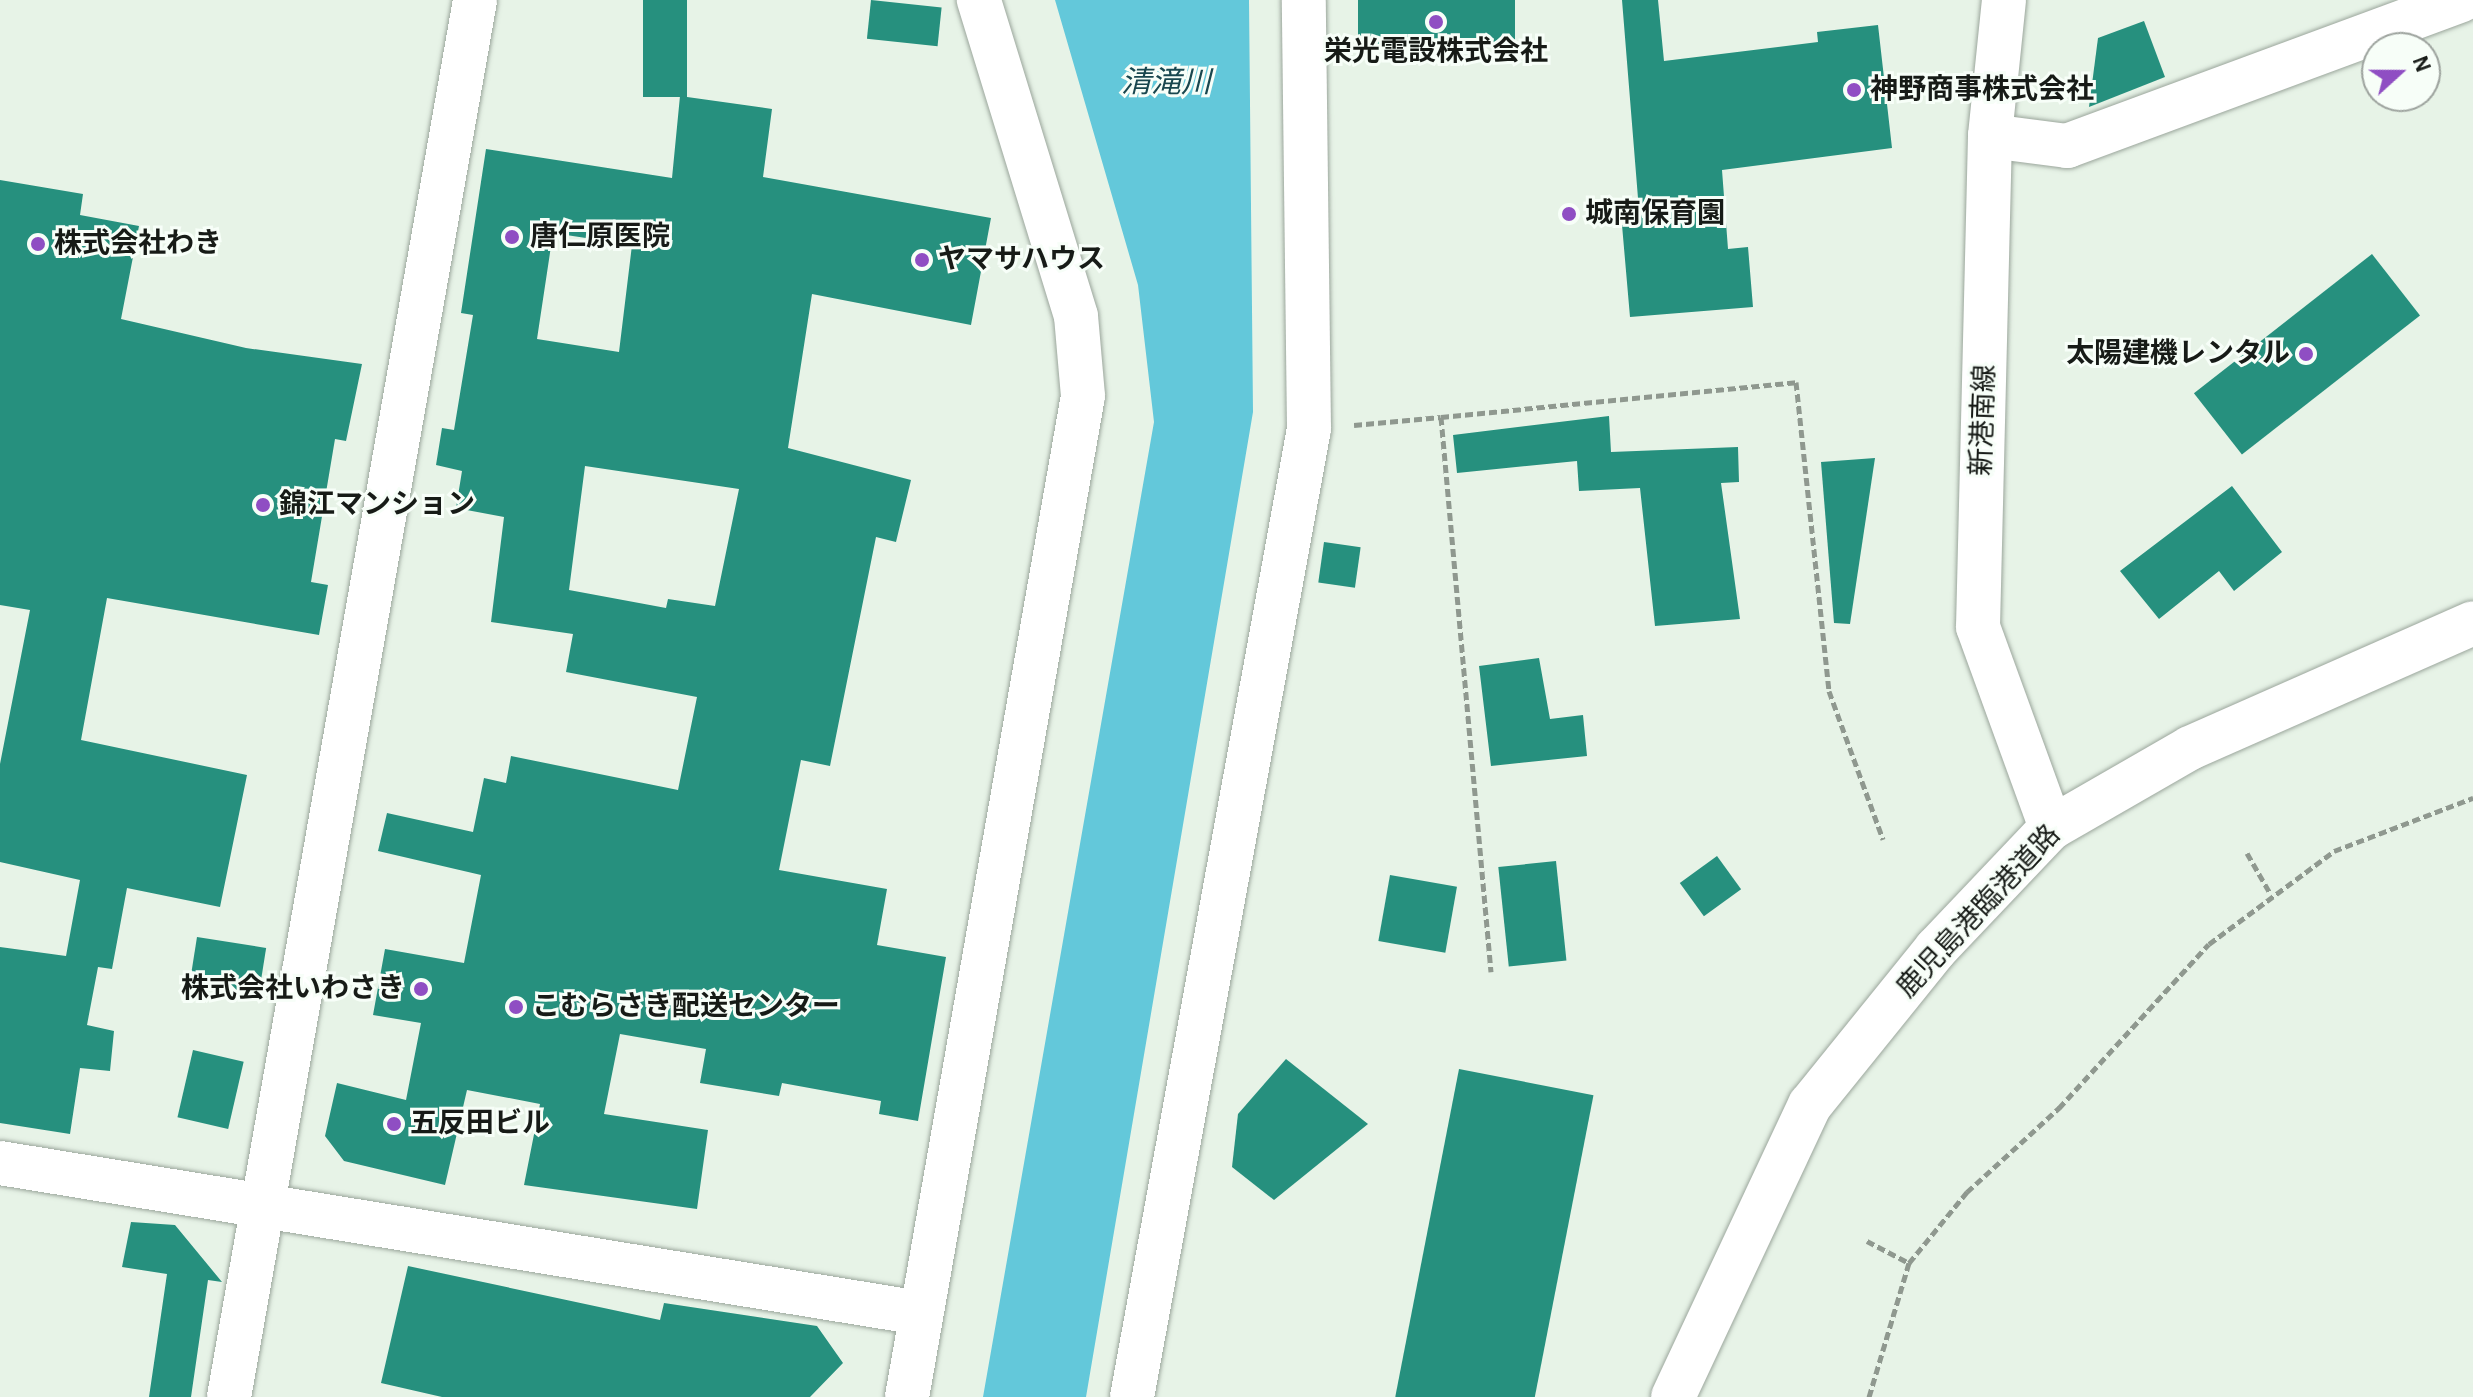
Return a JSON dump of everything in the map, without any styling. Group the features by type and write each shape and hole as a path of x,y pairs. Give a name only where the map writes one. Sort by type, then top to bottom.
{"street":[{"path":"229,1397 475,0"},
{"path":"907,1397 1083,396 1076,316 979,0"},
{"path":"1132,1397 1309,429 1304,0"},
{"name":"新港南線","path":"2004,0 1990,136 1978,627 2051,828"},
{"path":"1990,136 2067,146 2461,0"},
{"name":"鹿児島港臨港道路","path":"1673,1397 1810,1105 1936,949 2051,828 2190,748 2473,623"},
{"path":"0,1163 261,1208 920,1313"}],"path":[{"path":"1309,429 1796,382 1829,691 1883,839"},
{"path":"1441,417 1491,972"},
{"path":"1869,1397 1909,1263 1967,1192 2059,1108 2161,993 2270,893 2376,829 2473,798"},
{"path":"2247,853 2270,893"},
{"path":"1867,1241 1909,1263"}],"water":[{"name":"清滝川","path":"1055,0 1249,0 1253,412 1086,1397 983,1397 1154,422 1138,285"}],"building":[{"path":"643,0 687,0 687,97 643,97"},
{"path":"871,0 942,7 938,46 867,39"},
{"name":"栄光電設株式会社","path":"1358,0 1515,0 1515,45 1358,45"},
{"path":"1622,0 1658,0 1664,61 1818,42 1817,32 1878,25 1892,148 1722,170 1728,249 1748,247 1753,307 1630,317 1622,225 1640,223"},
{"path":"2144,21 2165,77 2089,107 2098,38"},
{"path":"680,96 772,109 763,177 991,218 971,325 812,294 788,448 911,480 896,542 876,537 830,766 801,760 779,870 887,889 877,945 946,957 918,1121 879,1114 881,1101 782,1083 779,1096 700,1083 706,1049 620,1034 604,1114 708,1130 697,1209 524,1185 540,1104 467,1090 445,1185 344,1161 325,1136 337,1083 406,1100 421,1023 373,1015 385,949 464,963 481,875 378,851 387,813 473,832 484,778 506,783 511,756 678,790 697,697 566,672 573,634 491,622 504,517 456,508 462,471 436,465 442,428 454,430 473,315 461,313 486,149 672,178","holes":["553,233 632,245 619,352 537,339","585,466 739,489 715,606 668,599 666,608 569,590"]},
{"path":"0,180 83,194 80,215 139,226 121,319 246,348 362,364 346,441 335,439 311,582 328,585 319,635 107,598 81,740 247,775 220,907 127,888 112,969 98,967 87,1025 114,1031 110,1071 80,1068 70,1134 0,1123 0,947 66,956 80,880 0,862 0,764 30,610 0,605"},
{"name":"太陽建機レンタル","path":"2372,254 2420,315 2242,455 2194,393"},
{"path":"1609,416 1611,452 1738,447 1739,482 1721,483 1740,619 1655,626 1640,488 1579,491 1577,461 1457,473 1453,435"},
{"path":"1875,458 1850,624 1834,623 1821,462"},
{"path":"2232,486 2282,552 2234,591 2219,571 2159,619 2120,571"},
{"path":"1324,542 1361,547 1355,588 1318,583"},
{"path":"1539,658 1550,719 1583,715 1587,756 1491,766 1479,666"},
{"path":"1717,856 1741,889 1704,916 1680,883"},
{"path":"1556,861 1566,960 1509,967 1498,867"},
{"path":"1390,875 1457,887 1445,953 1378,941"},
{"path":"197,937 266,948 259,994 190,983"},
{"path":"193,1050 244,1062 228,1129 177,1117"},
{"path":"1286,1059 1368,1124 1274,1200 1232,1167 1238,1114"},
{"path":"1459,1069 1593,1095 1535,1397 1395,1397"},
{"path":"131,1222 175,1225 222,1282 208,1280 191,1397 149,1397 167,1274 122,1267"},
{"path":"408,1266 660,1320 664,1303 817,1326 843,1363 810,1397 442,1397 381,1383"}],"place":[{"name":"栄光電設株式会社","path":"1436,22"},
{"name":"神野商事株式会社","path":"1854,90"},
{"name":"城南保育園","path":"1569,214"},
{"name":"唐仁原医院","path":"512,237"},
{"name":"株式会社わき","path":"38,244"},
{"name":"ヤマサハウス","path":"922,260"},
{"name":"太陽建機レンタル","path":"2306,354"},
{"name":"錦江マンション","path":"263,505"},
{"name":"株式会社いわさき","path":"421,989"},
{"name":"こむらさき配送センター","path":"516,1007"},
{"name":"五反田ビル","path":"394,1124"}]}
